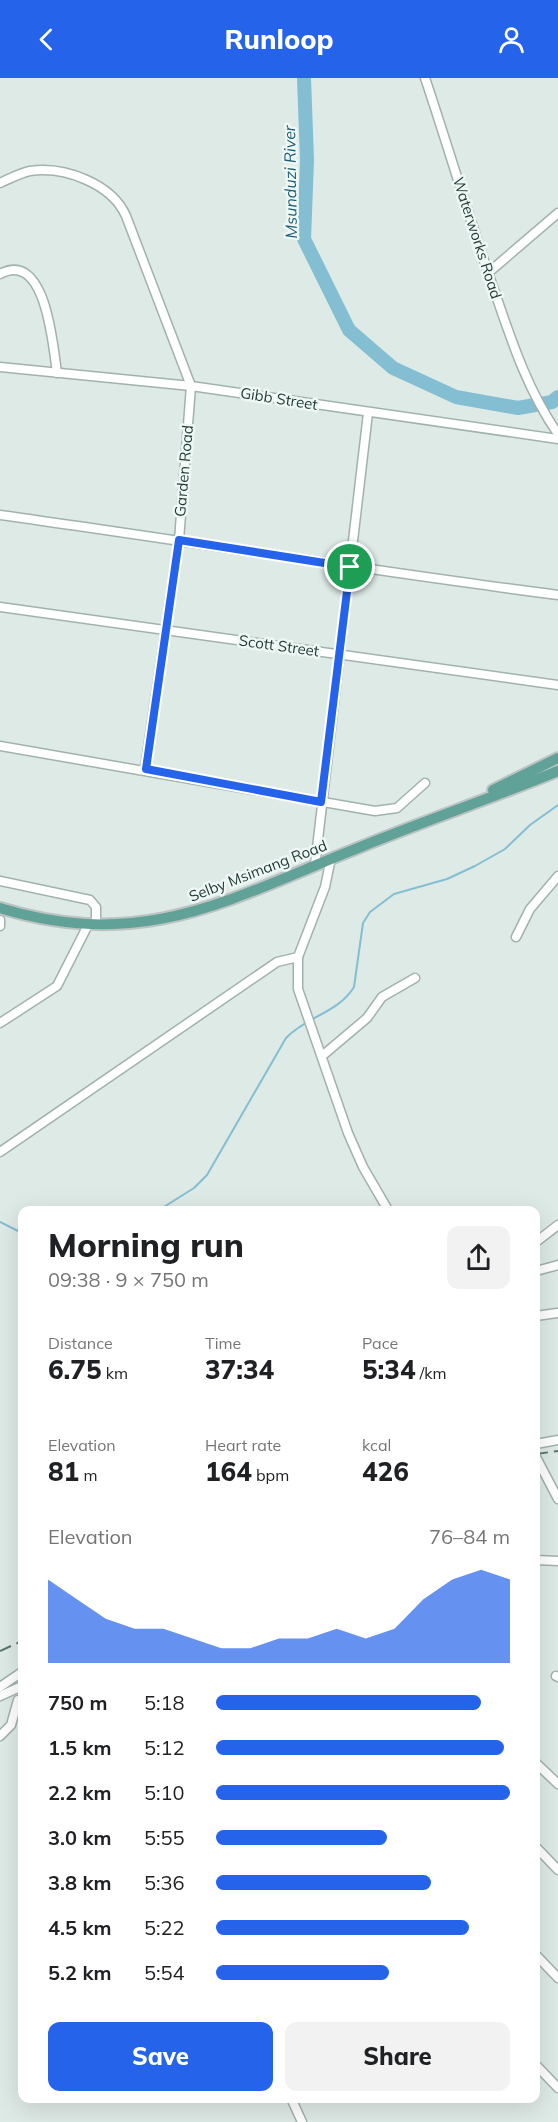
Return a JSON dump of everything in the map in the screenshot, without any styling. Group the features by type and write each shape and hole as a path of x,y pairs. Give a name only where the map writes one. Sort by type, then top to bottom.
{"main road":[{"name":"Selby Msimang Road","path":"450,811 558,758"},
{"name":"Selby Msimang Road","path":"0,908 92,925 156,921 190,914 232,901 331,858 558,771"}],"street":[{"name":"Waterworks Road","path":"425,78 520,365 558,437"},
{"path":"0,183 28,171 46,171 93,183 117,198 191,386"},
{"path":"488,273 558,213"},
{"path":"0,274 14,268 21,270 37,285 51,330 57,373"},
{"name":"Gibb Street","path":"0,367 191,386 368,413 558,437"},
{"name":"Garden Road","path":"146,769 179,540 191,386"},
{"path":"315,865 368,413"},
{"path":"0,515 350,567 558,595"},
{"name":"Scott Street","path":"0,607 558,685"},
{"path":"0,746 384,811 402,805 425,783"},
{"path":"331,858 325,887 298,957 296,975 301,1001 360,1160 386,1206"},
{"path":"516,937 530,909 558,876"},
{"path":"0,881 90,900 96,907 92,925 57,986 0,1023"},
{"path":"550,885 558,892"},
{"path":"0,920 0,926"},
{"path":"0,1152 277,962 298,957"},
{"path":"321,1056 368,1018 382,997 415,978"},
{"path":"540,1239 558,1225"},
{"path":"540,1270 558,1265"},
{"path":"540,1315 557,1313"},
{"path":"540,1443 558,1440"},
{"path":"540,1465 558,1499"},
{"path":"540,1560 558,1561"},
{"path":"0,1687 18,1675"},
{"path":"0,1696 18,1688"},
{"path":"0,1736 11,1725 18,1707"},
{"path":"540,1767 558,1784"},
{"path":"540,1851 558,1870"},
{"path":"540,1959 558,1978"},
{"path":"540,2069 558,2088"},
{"path":"293,2103 302,2122"}],"waterway":[{"name":"Msunduzi River","path":"304,78 307,160 304,239 349,330 393,368 456,397 518,408 552,402 558,397"},
{"path":"165,1206 194,1188 207,1175 286,1038 303,1024 340,1003 354,987 363,923 370,912 394,894 447,879 505,849 530,825 558,805"},
{"path":"0,1222 18,1231"}],"railway":[{"path":"540,1453 558,1451"},
{"path":"0,1651 18,1643"}],"route":[{"path":"179,540 350,567 321,802 146,769 179,540"}]}
